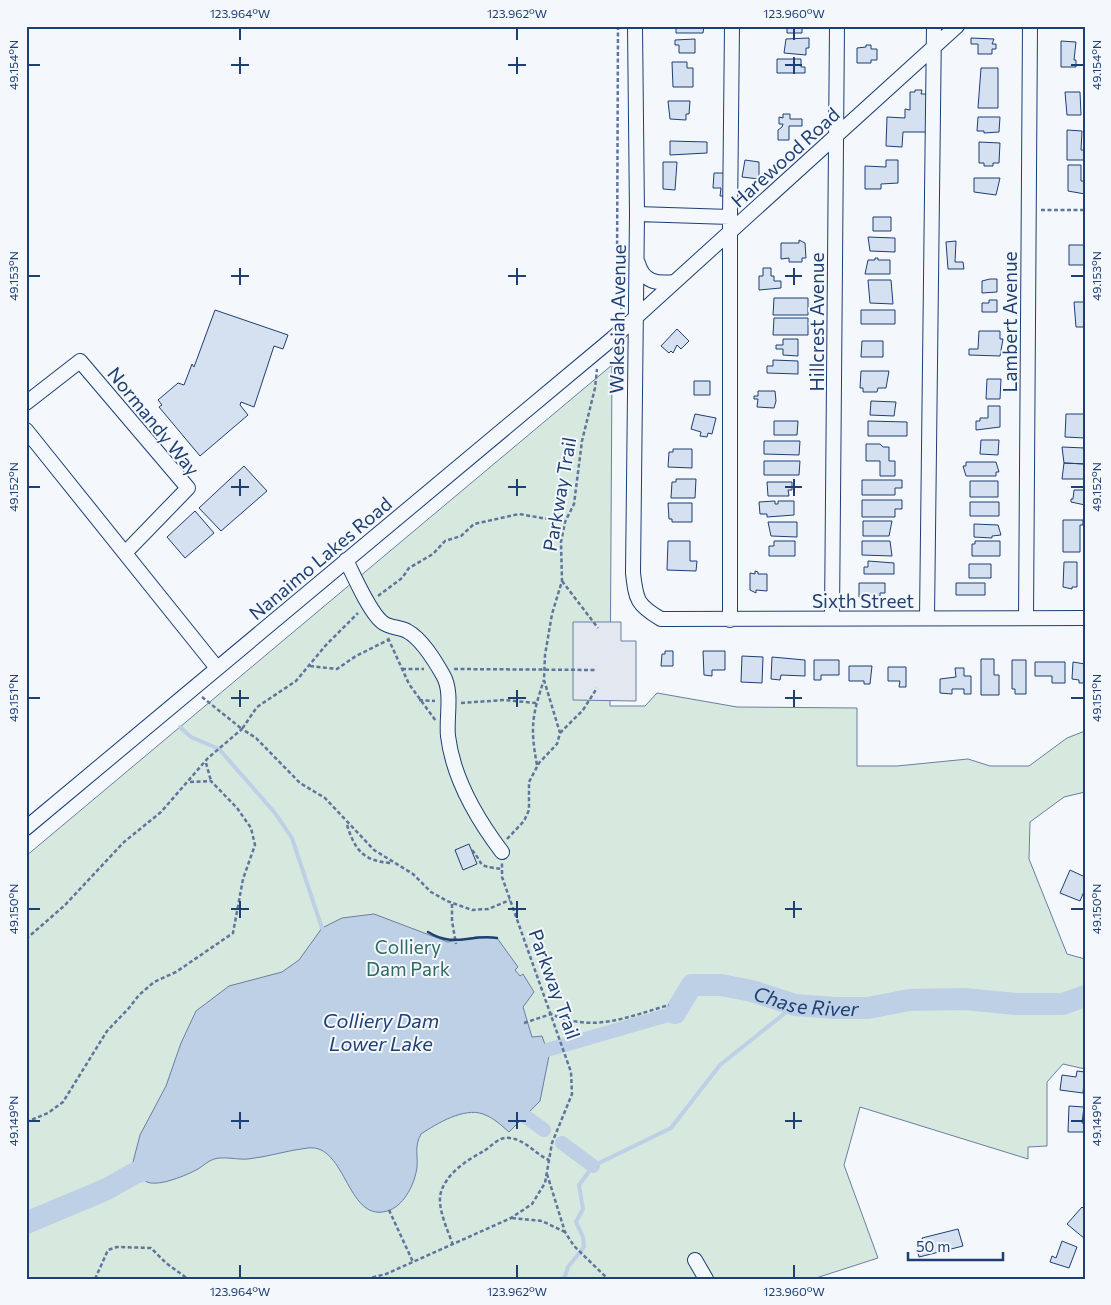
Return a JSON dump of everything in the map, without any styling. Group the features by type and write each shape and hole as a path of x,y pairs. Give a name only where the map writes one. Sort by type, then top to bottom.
{"street":[{"name":"Wakesiah Avenue","path":"635,26 638,214 632,573 636,598 644,609"},
{"path":"730,620 732,26"},
{"name":"Hillcrest Avenue","path":"832,618 837,26"},
{"path":"927,618 934,26"},
{"name":"Harewood Road","path":"636,316 957,26"},
{"name":"Lambert Avenue","path":"1026,618 1030,26"},
{"path":"638,214 730,217"},
{"path":"637,259 640,272 649,280 659,283 674,282"},
{"name":"Nanaimo Lakes Road","path":"26,828 623,329 636,316"},
{"name":"Normandy Way","path":"26,403 80,361 188,488 124,553"},
{"path":"26,430 217,668"},
{"path":"346,560 361,590 382,622 407,631 418,641 445,677 448,733 459,776 484,828 502,852"},
{"name":"Sixth Street","path":"644,609 661,619 1085,618"},
{"path":"695,1260 706,1279"}],"path":[{"path":"618,26 617,278 619,302 623,316 623,329"},
{"path":"1029,210 1085,210"},
{"name":"Parkway Trail","path":"366,1279 386,1274 452,1245 511,1218 532,1204 545,1183 552,1143 572,1094 571,1072 566,1056 502,877 502,852 506,840 527,816 529,782 537,766 557,744 560,734 544,680 544,669 552,614 562,581 561,542 565,522 574,504 582,441 595,388 596,370 601,364"},
{"path":"562,581 598,628"},
{"path":"382,622 402,669 419,700 431,717 448,733"},
{"path":"310,666 336,669 407,631"},
{"path":"402,669 430,669"},
{"path":"449,669 598,670"},
{"path":"537,766 533,746 532,713 544,680"},
{"path":"560,734 583,710 597,688"},
{"path":"419,700 447,702 504,700 536,703"},
{"path":"26,939 64,906 124,842 161,812 206,763 208,758 242,729 256,738 300,783 325,798 346,823 374,850 392,863 413,874 431,892 452,904 472,910 488,909 510,900"},
{"path":"27,1121 48,1112 63,1102 107,1032 139,995 154,982 176,972 233,933 244,879 255,845 251,828 237,808 210,781 206,763"},
{"path":"188,782 210,781"},
{"path":"346,823 353,843 363,855 379,862 392,863"},
{"path":"472,850 478,864 487,868 502,869"},
{"path":"452,904 452,921 456,944"},
{"path":"524,1023 551,1014 575,1022 603,1024 669,1005"},
{"path":"452,1245 444,1220 440,1197 446,1184 464,1161 485,1150 501,1138 510,1138 526,1143 536,1154 549,1160"},
{"path":"547,1173 565,1232 574,1246 608,1279"},
{"path":"389,1210 413,1262"},
{"path":"511,1218 542,1221 565,1232"},
{"path":"95,1279 108,1250 116,1247 151,1248 166,1263 188,1279"}],"green space":[{"name":"Colliery Dam Park","path":"612,365 610,706 645,706 657,693 737,707 857,708 857,766 897,766 968,759 990,766 1029,766 1067,738 1085,731 1085,792 1064,797 1030,822 1029,859 1067,954 1085,959 1085,1069 1063,1064 1047,1082 1047,1146 1028,1147 1028,1159 860,1107 844,1165 878,1258 813,1279 26,1279 26,856"}],"shaded area":[{"path":"573,622 621,622 621,641 636,641 636,701 573,700"}],"water":[{"name":"Colliery Dam Lower Lake","path":"374,914 448,942 476,937 497,938 518,967 515,970 520,976 523,974 534,992 523,1007 532,1037 542,1036 549,1056 540,1101 509,1132 491,1118 475,1112 451,1118 421,1134 417,1147 416,1173 412,1186 405,1198 390,1210 376,1212 365,1207 355,1197 331,1158 321,1150 308,1148 248,1159 214,1159 198,1169 173,1180 158,1183 147,1182 135,1173 133,1162 140,1135 166,1086 181,1043 196,1011 229,986 282,972 299,960 322,928 342,918"}],"building":[{"path":"676,26 704,26 703,33 676,33"},
{"path":"780,26 802,26 802,33 787,33 787,28 780,28"},
{"path":"809,38 809,48 806,48 806,55 784,53 786,39"},
{"path":"971,38 994,39 992,44 996,44 996,49 992,49 992,54 978,54 978,44 971,44"},
{"path":"695,39 695,53 679,53 679,45 675,45 675,40"},
{"path":"1061,41 1076,42 1074,60 1076,60 1076,67 1061,67"},
{"path":"866,45 871,45 871,49 877,49 877,60 871,60 871,63 857,63 857,48 866,47"},
{"path":"777,59 801,59 801,67 805,67 805,73 777,73"},
{"path":"672,62 687,62 687,68 693,68 693,87 673,87"},
{"path":"981,68 998,68 998,108 978,108"},
{"path":"915,90 922,90 921,94 928,94 927,132 903,132 902,147 886,146 887,117 905,118 905,109 910,110 910,92 915,92"},
{"path":"1065,92 1080,92 1081,115 1067,115"},
{"path":"668,101 690,101 689,114 686,114 686,120 670,119"},
{"path":"783,114 790,114 790,119 802,119 802,126 789,126 789,140 778,140 778,130 783,124 779,124 779,117 783,118"},
{"path":"978,117 1000,117 999,132 984,133 984,131 977,131"},
{"path":"1067,130 1082,131 1081,150 1085,150 1085,160 1067,160"},
{"path":"670,141 707,142 707,153 670,155"},
{"path":"979,142 1000,143 999,163 993,163 993,166 984,166 984,163 979,163"},
{"path":"745,160 759,162 759,179 742,177"},
{"path":"886,160 898,160 898,183 881,184 881,189 865,189 865,166 886,167"},
{"path":"663,162 677,162 675,190 663,189"},
{"path":"1068,165 1081,165 1081,181 1085,181 1085,194 1068,191"},
{"path":"714,173 727,173 729,196 720,196 721,188 713,188"},
{"path":"974,178 1000,178 996,195 974,192"},
{"path":"873,217 891,217 891,231 873,231"},
{"path":"868,237 895,238 895,252 870,251"},
{"path":"799,240 805,243 806,258 802,258 802,262 789,262 789,258 781,259 781,243 799,243"},
{"path":"956,241 955,262 963,262 964,269 948,269 946,242"},
{"path":"1069,245 1085,245 1085,265 1069,265"},
{"path":"875,258 878,258 878,260 890,260 890,274 865,274 868,260 875,260"},
{"path":"763,268 771,268 771,276 774,276 774,281 781,281 781,288 759,290 759,276 763,276"},
{"path":"997,279 997,292 982,293 982,281"},
{"path":"868,280 891,280 893,304 870,303"},
{"path":"774,298 808,298 808,315 773,315"},
{"path":"989,300 997,300 997,312 982,312 982,303 989,303"},
{"path":"1074,302 1085,302 1085,327 1076,327"},
{"path":"215,310 288,335 283,349 274,346 254,407 241,402 240,405 248,415 200,456 159,407 162,405 158,400 178,383 184,385 192,364 194,367"},
{"path":"861,310 895,310 895,324 861,324"},
{"path":"774,318 808,318 808,335 773,335"},
{"path":"677,329 689,341 681,349 677,345 673,353 671,351 669,353 661,346"},
{"path":"979,331 1000,331 1000,339 1003,339 1000,356 969,355 969,349 978,349"},
{"path":"783,339 798,339 798,356 783,355 783,349 776,349 776,345 783,345"},
{"path":"862,341 883,341 883,357 861,357"},
{"path":"773,360 798,361 798,374 767,373 767,366 773,366"},
{"path":"861,371 889,371 886,388 878,388 877,392 863,392 863,388 860,388"},
{"path":"987,379 1001,379 1000,399 986,399"},
{"path":"694,381 710,381 710,395 694,395"},
{"path":"758,391 775,391 776,401 774,408 757,407 758,399 754,399 754,396 758,396"},
{"path":"871,401 896,402 894,416 870,415"},
{"path":"988,406 1000,406 1000,427 976,430 976,421 980,421 980,418 988,418"},
{"path":"695,414 716,418 712,434 708,433 707,437 700,436 701,432 691,429"},
{"path":"1066,414 1085,414 1085,438 1065,437"},
{"path":"774,421 798,421 797,435 774,435"},
{"path":"868,421 907,422 907,436 868,436"},
{"path":"981,440 999,440 998,455 980,454"},
{"path":"764,441 800,441 799,455 764,454"},
{"path":"866,444 880,444 883,447 889,447 889,461 895,461 895,476 880,476 880,461 866,461"},
{"path":"1062,447 1085,448 1085,464 1064,463"},
{"path":"673,449 692,449 692,468 668,467 669,452 673,452"},
{"path":"764,461 800,461 799,475 764,475"},
{"path":"966,462 996,462 999,472 996,472 996,476 966,476 963,466 966,466"},
{"path":"1064,463 1085,464 1085,479 1062,479"},
{"path":"244,466 267,491 221,531 199,508"},
{"path":"676,479 696,479 695,498 671,498 672,482 676,482"},
{"path":"862,480 902,480 902,488 895,488 895,495 862,495"},
{"path":"970,481 998,481 998,497 970,497"},
{"path":"767,482 792,482 792,490 788,490 789,496 768,496"},
{"path":"1074,490 1085,490 1085,505 1071,502"},
{"path":"862,500 902,500 902,509 895,509 895,517 862,517"},
{"path":"775,501 775,504 778,504 778,501 794,501 794,515 767,517 767,514 760,514 759,502"},
{"path":"970,502 999,502 999,516 970,516"},
{"path":"668,503 692,503 692,522 672,522 672,519 669,519"},
{"path":"195,511 214,533 185,558 167,537"},
{"path":"1063,520 1083,520 1083,525 1080,525 1080,552 1063,552"},
{"path":"863,521 892,521 889,536 863,536"},
{"path":"768,522 797,522 797,537 771,536"},
{"path":"974,524 998,525 1001,535 992,536 992,538 974,537"},
{"path":"668,541 690,541 690,561 697,561 696,571 667,570"},
{"path":"774,541 795,541 795,556 769,556 769,546 774,546"},
{"path":"862,541 890,541 892,556 862,555"},
{"path":"975,541 1000,541 1000,556 972,556 972,544 975,544"},
{"path":"868,561 894,563 894,574 864,574 864,567 868,567"},
{"path":"1064,562 1077,562 1077,587 1072,587 1072,589 1063,587"},
{"path":"969,564 991,564 991,578 969,578"},
{"path":"755,571 758,574 767,574 767,591 756,590 756,593 750,590 750,573 755,574"},
{"path":"859,583 885,583 885,593 880,593 880,597 859,597"},
{"path":"956,583 985,583 985,595 956,595"},
{"path":"665,651 673,651 673,666 661,666 662,654 665,654"},
{"path":"703,651 725,651 725,670 712,670 712,676 704,675"},
{"path":"742,656 763,657 762,683 741,682"},
{"path":"772,657 805,660 805,676 781,675 780,680 771,679"},
{"path":"981,659 994,659 994,675 999,675 999,695 981,695"},
{"path":"814,660 839,660 839,675 821,675 821,680 814,680"},
{"path":"1012,660 1026,660 1026,694 1015,694 1015,689 1012,689"},
{"path":"1035,662 1065,662 1065,683 1052,683 1052,676 1035,676"},
{"path":"1073,662 1085,664 1085,683 1079,683 1079,680 1072,679"},
{"path":"849,666 872,666 870,684 864,684 864,681 849,681"},
{"path":"888,667 906,667 906,687 899,687 900,681 888,681"},
{"path":"955,668 964,668 964,676 971,676 971,694 964,694 964,689 952,689 952,694 940,693 940,679 956,677"},
{"path":"469,844 477,864 463,870 455,850"},
{"path":"1070,870 1085,877 1085,889 1080,901 1060,893"},
{"path":"1077,1071 1085,1072 1083,1093 1060,1090 1062,1075 1076,1077"},
{"path":"1069,1106 1084,1107 1082,1123 1085,1123 1085,1132 1068,1132"},
{"path":"1082,1207 1085,1210 1085,1239 1067,1224"},
{"path":"958,1229 963,1246 919,1257 916,1245 924,1243 922,1238"},
{"path":"1062,1241 1077,1247 1069,1268 1050,1262 1052,1256 1056,1258"}],"waterway":[{"path":"180,727 191,737 219,749 275,813 292,838 322,928"},
{"name":"Chase River","path":"675,1013 692,985 721,985 752,991 795,1005 835,1008 868,1008 909,1000 964,999 1016,1004 1063,1004 1085,996"},
{"path":"564,1279 568,1267 584,1247 583,1237 576,1222 583,1209 579,1185 593,1166 671,1128 720,1065 795,1005"},
{"name":"Chase River","path":"547,1050 675,1013"},
{"path":"525,1116 544,1130"},
{"path":"562,1143 593,1166"},
{"name":"Chase River","path":"26,1223 107,1189 135,1173 163,1165"}],"wall":[{"path":"428,932 437,937 454,940 497,938"}]}
